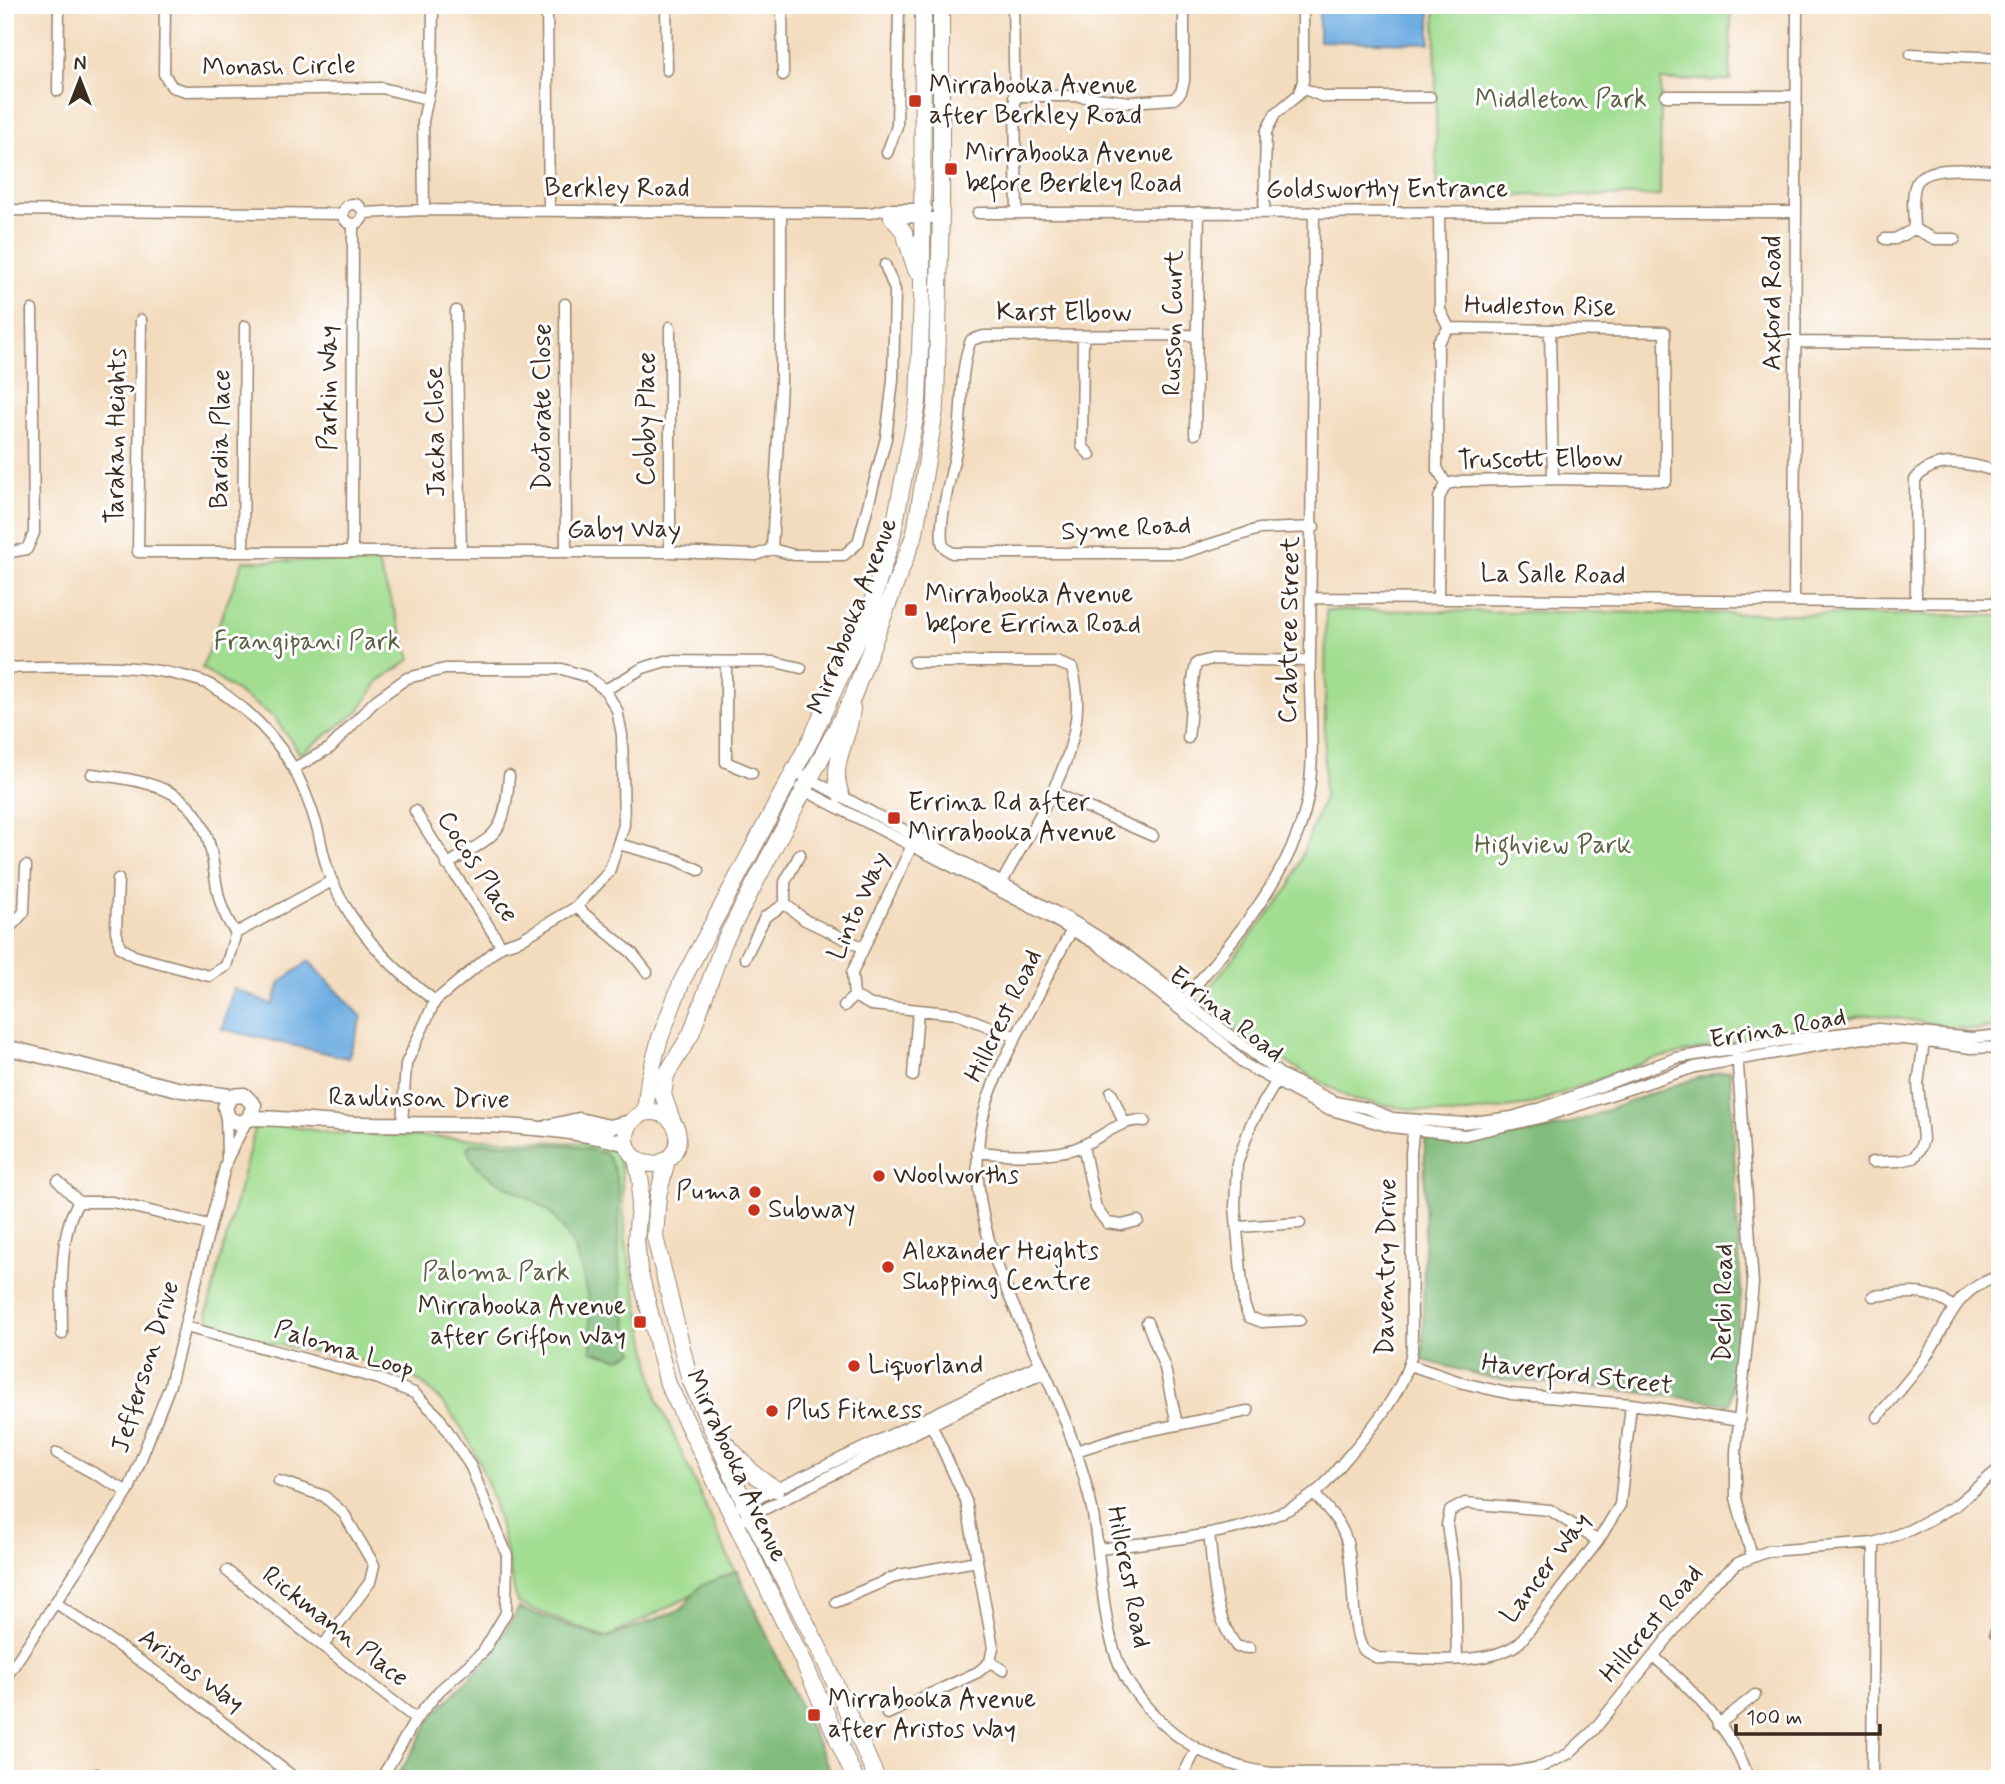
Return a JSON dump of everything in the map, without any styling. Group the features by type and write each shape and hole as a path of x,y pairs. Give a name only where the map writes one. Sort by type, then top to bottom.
{"main road":[{"name":"Mirrabooka Avenue","path":"855,1779 804,1662 668,1384 639,1270 636,1240 640,1183 636,1158 627,1144 638,1117 660,1038 682,981 792,777 866,621 892,538 918,403 922,297 923,5"},
{"name":"Mirrabooka Avenue","path":"877,1779 822,1654 748,1510 689,1377 655,1237 658,1196 667,1160 678,1142 676,1127 663,1096 666,1075 691,1034 724,942 852,699 915,533 936,404 941,214 941,5"},
{"path":"892,217 904,232 922,297"},
{"path":"841,795 836,783 836,762 851,724 852,699"},
{"path":"638,1117 659,1112 672,1120"},
{"path":"636,1158 651,1164 667,1160"},
{"path":"709,1422 736,1458 766,1485 776,1489"}],"street":[{"path":"58,91 60,5"},
{"name":"Monash Circle","path":"165,5 164,74 172,87 186,91 382,88 427,99"},
{"path":"424,210 423,121 432,78 433,5"},
{"path":"547,5 549,211"},
{"path":"666,5 667,70"},
{"path":"782,5 783,75"},
{"path":"887,153 897,126 899,5"},
{"path":"1013,5 1017,212"},
{"path":"1014,96 1078,96 1130,102 1174,99 1181,92 1184,82 1184,5"},
{"path":"1264,212 1266,132 1272,118 1294,100 1302,88 1303,5"},
{"name":"Axford Road","path":"1794,601 1797,5"},
{"path":"1911,54 2000,58"},
{"path":"1302,88 1324,96 1430,97"},
{"path":"1666,96 1796,96"},
{"path":"1914,229 1915,186 1919,177 1931,170 2000,171"},
{"path":"353,204 360,206 363,213 361,221 353,224 346,221 343,214 346,207 353,204"},
{"name":"Berkley Road","path":"363,213 424,210 781,213 870,212 887,209 941,214"},
{"path":"5,210 343,214"},
{"name":"Berkley Road","path":"870,212 892,217 922,213"},
{"name":"Russon Court","path":"1195,434 1199,212"},
{"name":"Crabtree Street","path":"1181,1004 1273,886 1300,828 1308,801 1312,761 1309,661 1314,527 1314,212"},
{"name":"Hudleston Rise","path":"1439,212 1440,310 1449,328 1550,332 1665,331 1666,481"},
{"name":"Goldsworthy Entrance","path":"978,213 1796,212"},
{"path":"772,549 781,383 781,213"},
{"name":"Parkin Way","path":"352,552 353,224"},
{"path":"1885,239 1895,239 1914,229"},
{"path":"1914,229 1935,239 1955,239"},
{"name":"Gaby Way","path":"138,552 670,552 756,555 772,549 794,555 844,555 858,543 886,438 893,380 895,290 885,265"},
{"name":"Doctorate Close","path":"565,304 566,552"},
{"path":"5,553 27,550 34,533 32,310"},
{"name":"Jacka Close","path":"456,311 461,552"},
{"name":"Tarakan Heights","path":"138,552 141,320"},
{"name":"Bardia Place","path":"243,552 245,326"},
{"name":"Cobby Place","path":"670,327 670,552"},
{"path":"1446,484 1437,468 1438,342 1449,328"},
{"path":"1550,332 1553,479"},
{"name":"Karst Elbow","path":"942,542 958,440 965,355 971,340 984,336 1195,335"},
{"path":"1083,336 1082,446 1090,455"},
{"path":"1795,342 2000,344"},
{"path":"1916,602 1915,481 1923,469 1937,464 1978,464 2000,473"},
{"name":"Truscott Elbow","path":"1437,596 1439,498 1446,484 1462,481 1553,479 1666,481"},
{"name":"Syme Road","path":"942,542 952,553 1184,553 1259,529 1314,527"},
{"name":"La Salle Road","path":"1311,598 1437,596 2000,603"},
{"path":"1188,738 1194,701 1193,671 1197,663 1212,659 1309,661"},
{"path":"605,691 643,668 666,661 775,662 802,668"},
{"path":"914,662 1056,662 1072,667 1077,685 1075,729 1050,791 1000,886"},
{"path":"726,663 726,762 752,774"},
{"path":"5,668 129,666 202,681 235,702 265,727 296,767 311,807 332,881 358,923 393,968 435,1002"},
{"path":"296,767 330,748 387,691 407,678 422,673 445,669 562,669 588,677 605,691 617,710 622,735 624,825 609,872 576,907 520,940 501,946 435,1002 406,1064 402,1124"},
{"path":"92,774 147,783 170,791 189,805 207,834 220,910 236,933"},
{"path":"446,865 492,836 501,826 509,776"},
{"name":"Errina Road","path":"792,777 1120,950 1181,1004 1278,1078 1337,1112 1391,1127 1414,1125 1465,1135 1512,1125 1738,1053 1861,1029 1924,1037 1971,1048 2000,1047"},
{"name":"Errina Road","path":"809,785 841,795 914,841"},
{"path":"1050,791 1153,836"},
{"name":"Cocos Place","path":"415,811 446,865 474,901 501,946"},
{"name":"Linto Way","path":"844,1006 854,996 852,973 914,841"},
{"path":"618,844 675,859 699,870"},
{"path":"785,904 785,881 800,854"},
{"path":"5,925 12,925 24,912 26,866"},
{"path":"118,879 117,941 126,952 209,976 226,966 236,933 332,881"},
{"path":"785,904 805,920 864,947"},
{"path":"745,958 765,917 785,904"},
{"path":"576,907 632,953 647,972"},
{"name":"Hillcrest Road","path":"1074,927 992,1086 977,1153 981,1205 989,1240 1010,1299 1076,1451 1100,1549 1112,1642 1130,1686 1159,1723 1195,1750 1238,1769 1271,1773 1497,1776 1541,1767 1568,1754 1593,1731 1709,1587 1738,1563 1769,1551 1874,1543 1910,1530 1955,1506 2000,1468"},
{"name":"Linto Way","path":"854,996 871,1005 957,1014 1016,1037"},
{"path":"913,1076 918,1010"},
{"name":"Errina Road","path":"1924,1037 1972,1038 2000,1035"},
{"path":"1872,1162 1899,1161 1913,1157 1920,1149 1923,1139 1918,1084 1924,1037"},
{"name":"Rawlinson Drive","path":"5,1047 182,1090 244,1095 253,1102 290,1118"},
{"name":"Derbi Road","path":"1738,1053 1753,1284 1740,1421 1736,1498 1752,1557"},
{"path":"1278,1078 1251,1124 1237,1164 1238,1227 1244,1305 1250,1317 1262,1322 1300,1320"},
{"name":"Rawlinson Drive","path":"182,1090 226,1114 235,1122 290,1118 327,1123 547,1127 627,1144"},
{"path":"1111,1092 1124,1123"},
{"path":"226,1114 225,1104 231,1096"},
{"path":"248,1120 253,1102"},
{"name":"Jefferson Drive","path":"226,1114 227,1159"},
{"name":"Rawlinson Drive","path":"547,1127 579,1120 608,1128 638,1117"},
{"name":"Jefferson Drive","path":"5,1679 128,1492 158,1422 186,1327 227,1159 248,1120"},
{"path":"977,1153 1034,1154 1083,1146 1124,1123 1145,1121"},
{"name":"Daventry Drive","path":"1100,1549 1209,1533 1285,1514 1315,1495 1397,1391 1410,1365 1414,1125"},
{"path":"1083,1146 1096,1208 1107,1223 1122,1225 1138,1221"},
{"path":"58,1181 79,1202 112,1202 209,1225"},
{"path":"62,1334 62,1265 74,1212 79,1202"},
{"path":"1238,1227 1300,1223"},
{"path":"1877,1417 1926,1357 1954,1307 1970,1288 2000,1276"},
{"path":"1873,1296 1920,1291 1937,1295 1954,1307"},
{"path":"1147,1322 1165,1368 1177,1426"},
{"name":"Paloma Loop","path":"186,1327 379,1379 414,1393 438,1416 471,1467 507,1555 506,1613 483,1652 439,1691 416,1719 381,1779"},
{"name":"Haverford Street","path":"1410,1365 1511,1394 1631,1404 1740,1421"},
{"path":"732,1518 1042,1368"},
{"name":"Lancer Way","path":"1315,1495 1335,1517 1346,1538 1353,1577 1356,1637 1364,1651 1378,1658 1487,1658 1510,1651 1520,1642 1598,1541 1620,1505 1631,1404"},
{"path":"1076,1451 1119,1437 1248,1411"},
{"path":"748,1510 776,1489 930,1421"},
{"path":"887,1714 978,1672 990,1662 993,1647 966,1501 930,1421"},
{"path":"57,1454 128,1492"},
{"path":"279,1481 324,1496 344,1514 374,1565 370,1583 323,1646"},
{"path":"1457,1658 1455,1578 1447,1525 1450,1511 1465,1503 1550,1510 1598,1541"},
{"path":"1209,1533 1219,1615 1225,1632 1237,1647 1251,1648"},
{"path":"1872,1779 1874,1543"},
{"path":"836,1602 900,1575 977,1561"},
{"name":"Rickmann Place","path":"227,1571 416,1719"},
{"name":"Aristos Way","path":"56,1603 172,1683 296,1779"},
{"path":"1653,1656 1698,1699 1737,1750 1748,1779"},
{"path":"990,1662 1003,1670"},
{"path":"1718,1725 1755,1695"},
{"path":"1181,1779 1195,1750"},
{"path":"1993,1779 2000,1774"}],"green space":[{"name":"Middleton Park","path":"1435,5 1731,5 1730,80 1661,80 1660,196 1437,195"},
{"name":"Frangipani Park","path":"243,561 377,561 411,659 379,681 358,712 300,754 274,717 202,668"},
{"name":"Highview Park","path":"1326,610 2000,616 2000,1027 1974,1030 1871,1014 1653,1059 1529,1105 1451,1115 1353,1100 1250,1041 1199,1001 1290,887 1324,797"},
{"path":"1730,1070 1741,1293 1730,1404 1622,1390 1490,1378 1423,1360 1425,1139 1492,1138 1541,1131"},
{"name":"Paloma Park","path":"257,1121 330,1133 613,1144 621,1168 626,1244 658,1400 736,1574 606,1638 517,1603 498,1517 479,1461 466,1435 429,1389 410,1376 375,1363 255,1340 211,1325 207,1312"},
{"path":"471,1143 571,1145 606,1154 619,1193 620,1277 624,1310 634,1352 619,1359 591,1351 590,1314 584,1278 572,1244 551,1214 481,1170 472,1160 467,1148"},
{"path":"737,1571 834,1779 396,1779 433,1716 490,1657 519,1608 605,1639 682,1609 700,1586"}],"water":[{"path":"1319,5 1430,5 1430,43 1319,41"},
{"path":"309,961 362,1017 348,1058 222,1029 233,988 273,1005 280,982"}],"place":[{"name":"Mirrabooka Avenue after Berkley Road","path":"915,101"},
{"name":"Mirrabooka Avenue before Berkley Road","path":"951,169"},
{"name":"Mirrabooka Avenue before Errina Road","path":"911,610"},
{"name":"Errina Rd after Mirrabooka Avenue","path":"894,818"},
{"name":"Woolworths","path":"879,1176"},
{"name":"Puma","path":"755,1192"},
{"name":"Subway","path":"754,1210"},
{"name":"Alexander Heights Shopping Centre","path":"888,1267"},
{"name":"Mirrabooka Avenue after Griffon Way","path":"640,1322"},
{"name":"Liquorland","path":"854,1366"},
{"name":"Plus Fitness","path":"772,1411"},
{"name":"Mirrabooka Avenue after Aristos Way","path":"814,1715"}]}
